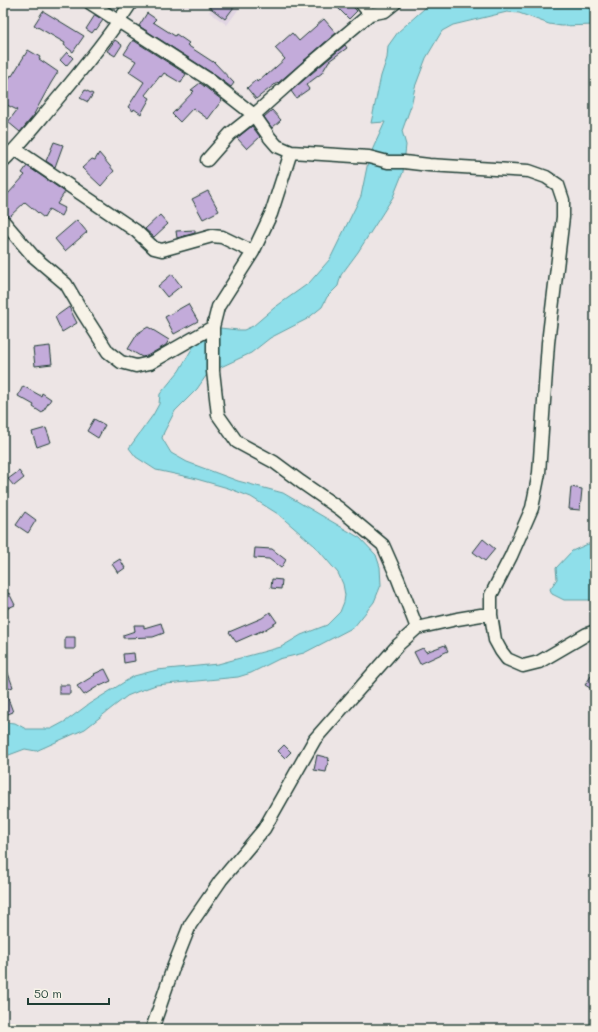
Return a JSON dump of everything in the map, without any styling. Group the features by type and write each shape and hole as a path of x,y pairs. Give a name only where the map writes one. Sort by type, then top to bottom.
{"street":[{"path":"90,3 208,79 254,115 277,146 291,152 369,156 388,162 529,171 546,177 558,185 563,200 563,217 548,343 539,473 532,508 511,556 491,595 491,615 495,640 501,651 507,660 523,666 539,662 587,634 595,631"},
{"path":"3,161 15,149 77,75 119,21 131,3"},
{"path":"361,3 370,14"},
{"path":"207,160 230,134 254,115 304,69 370,14 385,11 395,3"},
{"path":"15,149 136,231 154,248 162,250 212,236 222,237 253,252"},
{"path":"291,152 271,214 253,252 218,307 213,327 213,371 218,415 237,442 274,462 340,509 382,545 417,628"},
{"path":"3,221 34,256 66,284 108,352 121,362 136,366 150,363 213,327"},
{"path":"152,1029 173,968 190,925 220,880 264,829 314,739 398,645 417,628 456,619 491,615"}],"shaded area":[{"path":"215,3 243,3 227,25 209,12"}],"water":[{"path":"439,3 568,3 595,10 595,25 561,26 549,24 519,13 507,12 453,25 442,31 426,58 415,87 411,106 402,131 406,145 403,172 393,197 358,252 341,275 338,286 327,297 322,307 307,319 270,338 251,353 208,373 197,389 175,411 162,438 171,453 187,462 238,481 283,493 360,538 376,555 380,567 381,585 374,602 354,627 304,653 279,659 251,673 238,677 156,685 127,696 85,729 36,751 25,749 9,755 3,754 3,722 15,723 26,729 51,729 66,721 89,704 134,676 157,670 218,664 281,647 301,635 327,625 340,612 345,595 343,584 338,573 315,546 278,514 251,497 228,488 193,478 156,470 136,457 129,448 153,415 159,404 160,394 179,371 200,335 209,328 244,330 253,326 274,308 309,283 330,259 361,196 369,157 385,122 371,123 381,76 387,58 388,46 398,32 425,8"},
{"path":"588,544 595,544 595,600 564,600 552,594 550,589 557,579 556,568 572,551"}],"building":[{"path":"204,3 237,3 225,19"},
{"path":"333,3 349,3 357,11 349,19"},
{"path":"43,11 84,36 73,52 64,45 65,43 34,25"},
{"path":"147,13 156,19 153,22 175,36 176,34 189,43 187,45 213,61 234,83 231,87 139,26"},
{"path":"95,15 103,20 92,33 86,29"},
{"path":"324,19 336,33 278,83 256,99 247,88 256,80 257,82 266,74 267,75 285,59 275,48 292,33 299,41"},
{"path":"115,40 122,45 115,56 107,51"},
{"path":"133,40 186,74 181,83 164,73 161,77 160,76 145,95 150,98 141,114 128,107 144,82 129,72 136,61 124,54"},
{"path":"345,45 347,48 329,61 322,73 306,85 309,89 296,98 291,91"},
{"path":"28,50 40,57 39,59 58,72 35,114 20,132 8,122 17,110 3,103 3,90"},
{"path":"67,52 73,58 66,66 60,60"},
{"path":"200,83 222,100 208,119 193,108 180,122 172,114 194,91 191,90"},
{"path":"85,90 93,94 88,102 80,98"},
{"path":"272,110 281,120 272,128 264,117"},
{"path":"252,126 260,137 247,149 237,138"},
{"path":"54,142 63,145 55,167 46,161"},
{"path":"99,153 114,171 101,186 82,168 92,159 95,160"},
{"path":"27,166 65,192 57,204 65,208 61,216 49,209 44,218 25,202 9,217 6,214 3,214 3,189 8,194 25,175 22,173"},
{"path":"208,191 219,211 203,219 192,199"},
{"path":"160,215 168,224 154,237 145,229"},
{"path":"77,220 87,232 65,251 55,239"},
{"path":"195,230 195,233 177,238 176,231"},
{"path":"172,274 181,286 167,297 158,286"},
{"path":"188,304 198,321 174,334 165,317"},
{"path":"69,307 77,323 62,332 55,317"},
{"path":"148,327 169,340 166,345 147,356 142,357 128,349 138,333"},
{"path":"50,346 52,364 35,366 33,348"},
{"path":"23,386 41,396 42,393 51,399 42,413 33,407 34,405 18,396"},
{"path":"94,419 105,425 98,438 87,431"},
{"path":"46,428 51,442 37,447 32,432"},
{"path":"19,471 24,478 14,486 8,479"},
{"path":"571,487 582,489 580,510 569,509"},
{"path":"25,512 36,520 28,533 16,525"},
{"path":"483,539 495,549 485,561 473,552"},
{"path":"255,548 272,549 286,560 281,568 269,559 254,558"},
{"path":"120,559 125,568 118,573 112,564"},
{"path":"272,579 282,580 281,589 271,588"},
{"path":"9,593 15,605 6,609 3,603 3,596"},
{"path":"270,612 277,622 261,632 236,642 229,632 262,618"},
{"path":"161,623 164,633 153,637 123,638 123,635 135,631 134,625 144,625 144,628"},
{"path":"65,637 75,637 75,649 65,649"},
{"path":"445,645 448,651 420,664 414,652 423,648 426,652"},
{"path":"134,653 135,661 124,663 123,654"},
{"path":"3,662 13,687 5,690 13,712 3,716"},
{"path":"105,669 111,681 100,685 84,695 77,686 95,675 94,674"},
{"path":"595,670 595,691 585,685"},
{"path":"59,685 70,685 70,694 59,694"},
{"path":"284,745 291,752 285,758 278,751"},
{"path":"317,755 329,758 326,772 314,770"}]}
